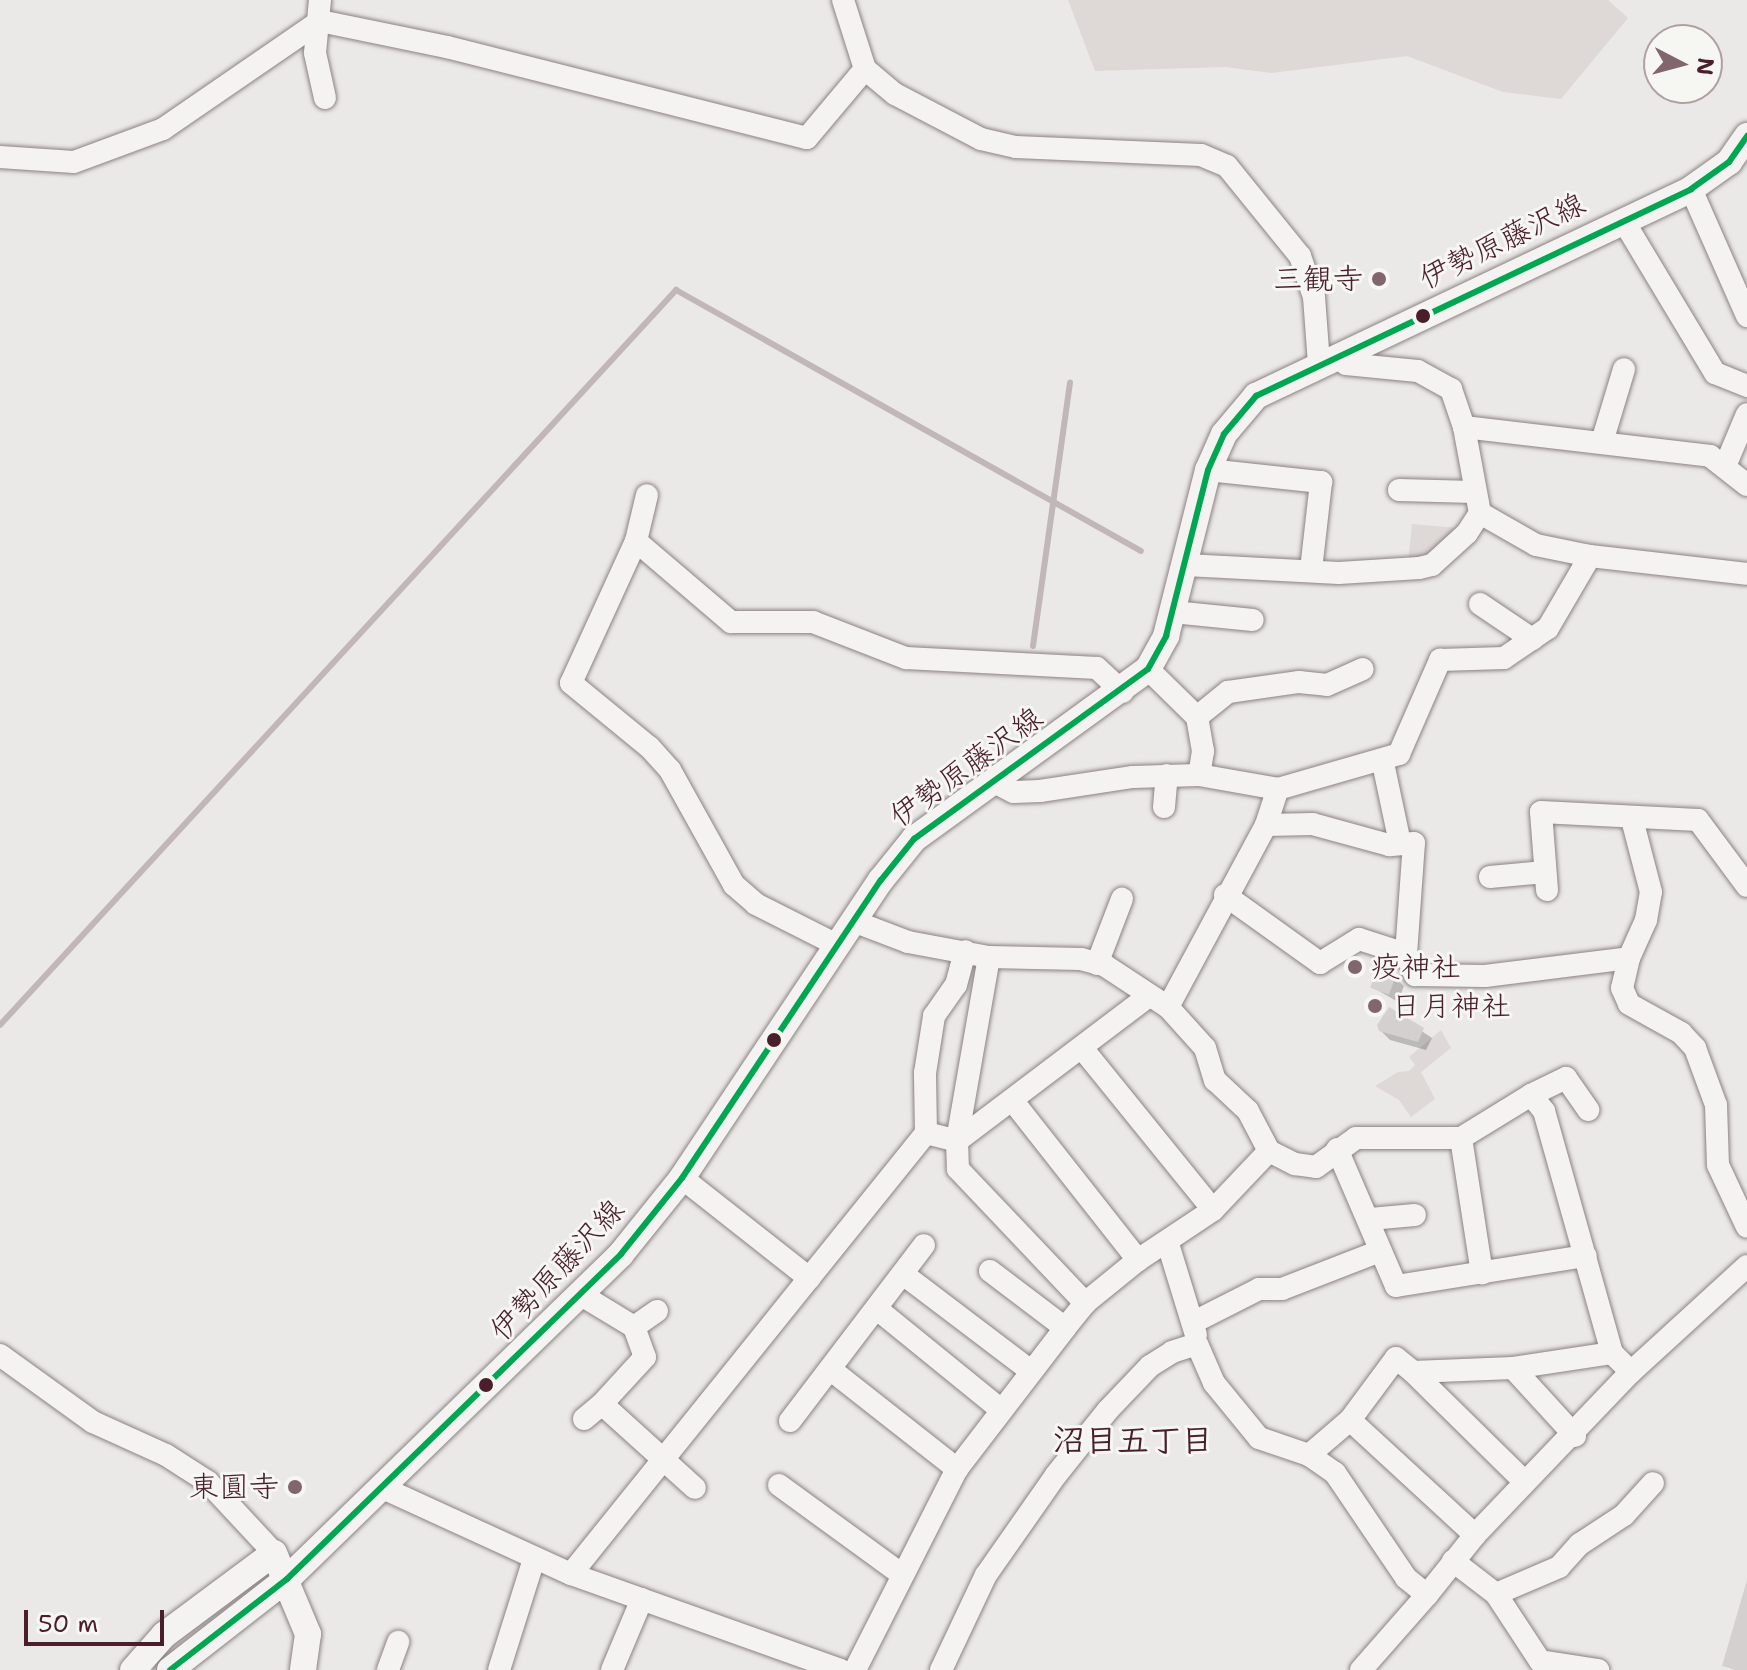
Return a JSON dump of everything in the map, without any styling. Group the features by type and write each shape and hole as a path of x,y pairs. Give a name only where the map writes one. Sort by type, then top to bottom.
{"main road":[{"name":"伊勢原藤沢線","path":"170,1670 287,1579 583,1296 682,1178 853,921 914,839 1123,692 1148,669 1173,612 1208,470 1224,434 1256,396 1691,189 1729,162 1747,136"},
{"path":"133,1670 164,1635 274,1553 308,1634 303,1670"}],"street":[{"path":"843,0 865,69 895,94 981,139 1016,147 1201,155 1227,166 1300,256 1329,359 1433,377 1451,389 1464,427 1477,503 1467,533 1432,565 1339,573 1186,565"},
{"path":"320,11 447,47 807,138 865,69"},
{"path":"320,11 315,53 325,98"},
{"path":"0,157 74,162 163,129 320,11"},
{"path":"1691,189 1747,316"},
{"path":"1623,220 1715,373 1747,386"},
{"path":"1602,442 1624,369"},
{"path":"1726,464 1747,414"},
{"path":"1464,427 1710,456 1726,464 1747,485"},
{"path":"1208,470 1321,482 1311,570"},
{"path":"1399,490 1477,503 1536,545 1590,556 1747,574"},
{"path":"647,495 636,541 571,683 649,747 670,770 734,885 756,904 837,945"},
{"path":"636,541 731,622 813,622 906,658 1097,668 1123,692"},
{"path":"996,783 1014,792 1040,791 1167,775 1199,775 1278,789 1383,763 1399,754 1440,660 1504,658 1548,628 1590,556"},
{"path":"1480,604 1532,639"},
{"path":"1173,612 1253,620"},
{"path":"1197,717 1228,692 1299,682 1327,685 1353,667"},
{"path":"1148,669 1197,717 1203,751 1199,775"},
{"path":"1383,763 1400,843"},
{"path":"1164,807 1167,775"},
{"path":"957,1141 1082,1048 1159,1002 1225,895 1278,789"},
{"path":"1490,877 1546,881 1541,812 1698,820 1747,886"},
{"path":"1632,819 1651,892 1646,920 1629,958 1622,988 1629,1004 1681,1033 1695,1048 1716,1105 1718,1165 1747,1227"},
{"path":"1254,834 1313,824 1389,845 1414,843 1406,954 1415,975 1527,974 1629,958"},
{"path":"1225,895 1320,963 1359,939 1406,954"},
{"path":"1097,964 1122,899"},
{"path":"853,921 908,942 989,957 1097,964 1159,1002 1205,1048 1215,1080 1248,1111 1269,1151 1295,1164 1316,1167 1356,1138 1461,1138 1531,1095 1566,1078 1588,1110"},
{"path":"571,1574 926,1133 925,1073 934,1016 956,985 965,951"},
{"path":"989,957 957,1141 958,1169 1085,1303"},
{"path":"1082,1048 1213,1210"},
{"path":"1531,1095 1544,1111 1612,1353 1631,1372"},
{"path":"1012,1100 1138,1260"},
{"path":"926,1133 957,1141"},
{"path":"1461,1138 1482,1273"},
{"path":"1337,1149 1370,1219 1396,1286 1586,1256"},
{"path":"855,1670 901,1574 957,1469 1000,1409 1085,1303 1138,1260 1168,1244 1213,1210 1269,1151"},
{"path":"682,1178 809,1278"},
{"path":"1370,1219 1415,1215"},
{"path":"1168,1244 1214,1383 1259,1438 1309,1455 1335,1473 1406,1578 1427,1595"},
{"path":"790,1421 924,1245"},
{"path":"941,1670 986,1575 1065,1464 1150,1366 1259,1289 1297,1290 1359,1265 1380,1251"},
{"path":"1361,1670 1475,1535 1525,1482 1575,1436 1631,1372 1747,1266"},
{"path":"990,1271 1065,1328"},
{"path":"903,1274 1031,1371"},
{"path":"583,1296 634,1327 645,1357 584,1419"},
{"path":"877,1309 1000,1409"},
{"path":"634,1327 657,1311"},
{"path":"1413,1372 1513,1368 1612,1353"},
{"path":"0,1355 93,1422 166,1455 208,1482 274,1553"},
{"path":"1309,1455 1350,1420 1396,1358 1525,1482"},
{"path":"1513,1368 1575,1436"},
{"path":"830,1369 957,1469"},
{"path":"602,1404 695,1488"},
{"path":"1350,1420 1475,1535"},
{"path":"1496,1594 1559,1567 1580,1544 1624,1515 1653,1483"},
{"path":"779,1485 830,1513 901,1574"},
{"path":"383,1488 571,1574 840,1670"},
{"path":"499,1670 534,1559"},
{"path":"1453,1561 1496,1594 1535,1666 1598,1670"},
{"path":"612,1670 642,1599"},
{"path":"388,1670 398,1642"}],"shaded area":[{"path":"1068,0 1608,0 1628,18 1561,99 1503,92 1407,56 1271,73 1225,67 1095,71"},
{"path":"1412,524 1458,528 1429,565 1408,563"},
{"path":"1441,1030 1451,1048 1421,1072 1435,1099 1411,1117 1399,1100 1375,1086 1398,1072 1409,1071 1415,1065 1409,1057"}],"building":[{"path":"1377,969 1396,976 1389,995 1370,988"},
{"path":"1389,1007 1424,1028 1418,1042 1379,1031 1377,1025"},
{"path":"1747,1580 1747,1670 1736,1670 1722,1666"}],"waterway":[{"path":"0,1025 676,290 1141,551"},
{"path":"1033,646 1070,383"}],"transit line":[{"path":"170,1670 287,1579 621,1254 682,1178 881,880 914,839 1148,669 1166,636 1208,470 1224,434 1256,396 1691,189 1729,162 1747,136"}],"place":[{"name":"三観寺","path":"1379,279"},
{"name":"疫神社","path":"1355,967"},
{"name":"日月神社","path":"1375,1006"},
{"name":"東圓寺","path":"295,1487"}],"district":[{"name":"沼目五丁目","path":"1133,1440"}]}
